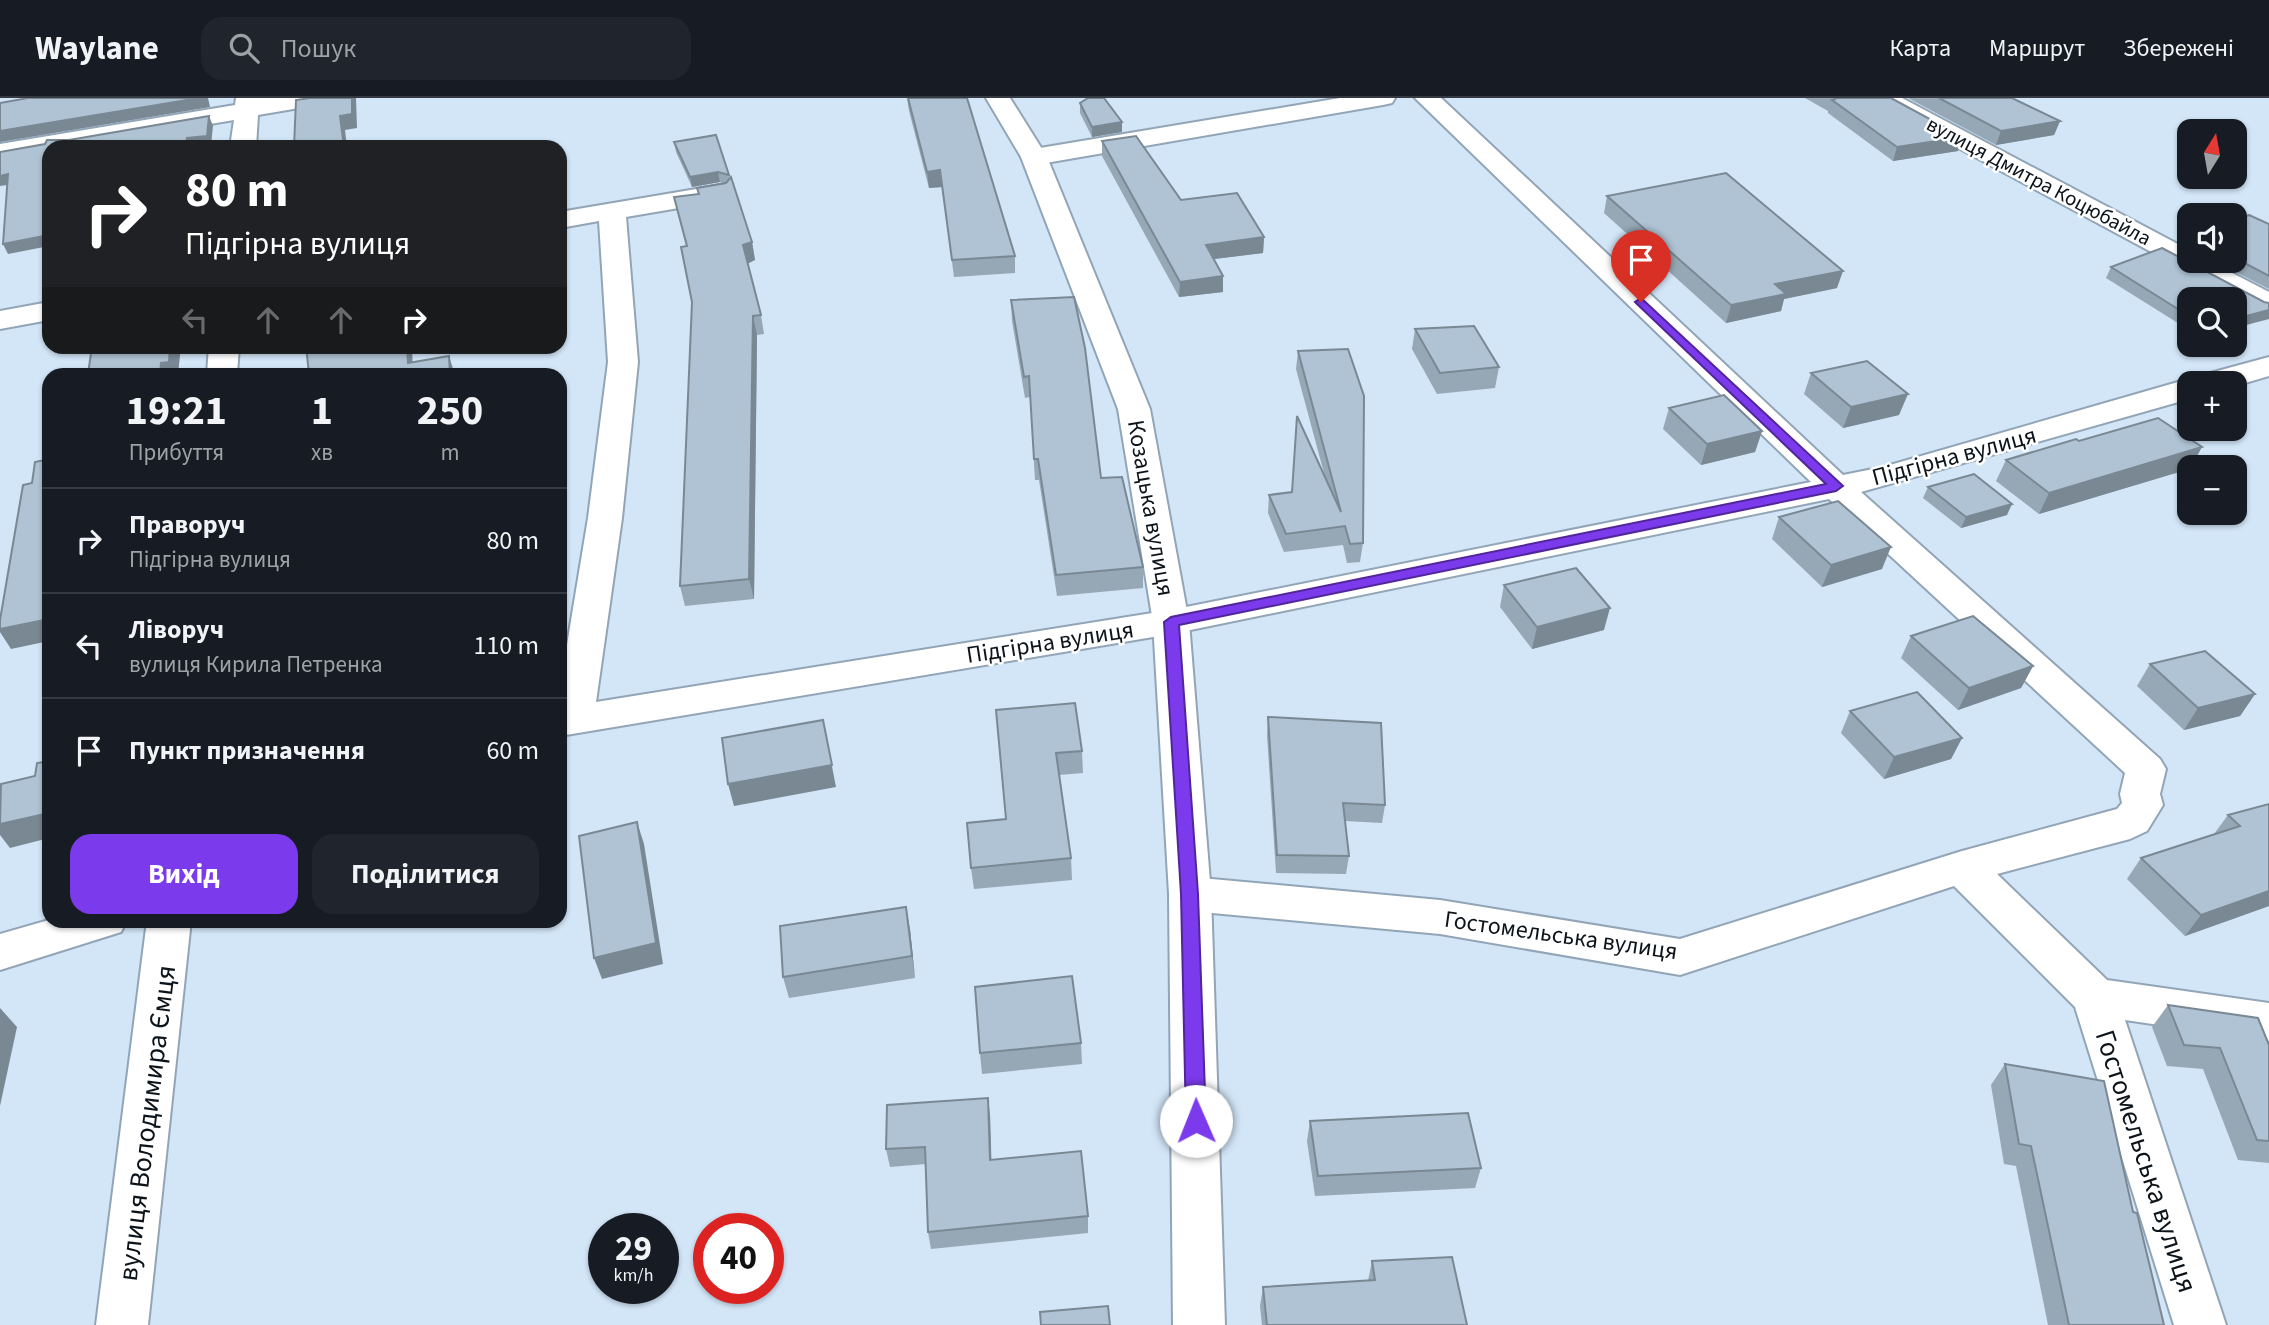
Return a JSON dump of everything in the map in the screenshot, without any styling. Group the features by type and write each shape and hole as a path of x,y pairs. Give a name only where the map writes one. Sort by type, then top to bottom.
{"street":[{"path":"62,140 248,104 317,98"},
{"name":"Козацька вулиця","path":"998,98 1034,157 1134,409 1171,622 1190,894 1199,1325"},
{"path":"1034,157 1383,98"},
{"path":"1427,98 1836,486"},
{"name":"вулиця Дмитра Коцюбайла","path":"1884,98 2269,304"},
{"path":"244,140 248,104"},
{"path":"0,152 42,144"},
{"path":"567,219 720,193"},
{"path":"567,721 605,519 622,362 612,211"},
{"path":"0,320 42,312"},
{"path":"2247,372 2269,366"},
{"name":"Підгірна вулиця","path":"567,721 1171,622 1888,476 2177,392"},
{"name":"Гостомельська вулиця","path":"1190,894 1440,917 1680,957 1962,867 2115,828 2132,820 2143,805 2140,794 2146,769 1836,486"},
{"name":"Гостомельська вулиця","path":"1962,867 2095,997 2200,1325"},
{"path":"0,952 80,928"},
{"name":"вулиця Володимира Ємця","path":"122,1325 168,928"},
{"name":"Гостомельська вулиця","path":"2095,997 2269,1022"}],"building":[{"path":"28,98 199,98 0,131 0,103"},
{"path":"352,98 352,114 340,116 343,140 294,140 296,100"},
{"path":"908,98 967,98 1015,256 952,260 940,170 927,172"},
{"path":"1088,98 1104,98 1122,122 1092,127 1080,103"},
{"path":"1891,98 1963,137 1897,147 1832,100"},
{"path":"1939,98 2012,98 2060,121 2001,131"},
{"path":"209,116 207,136 187,140 69,140"},
{"path":"716,135 729,175 718,172 690,177 674,142"},
{"path":"1136,136 1181,200 1237,193 1264,237 1206,245 1223,276 1180,282 1102,141"},
{"path":"42,145 42,236 3,244 8,174 0,176 0,152"},
{"path":"1726,173 1843,271 1775,284 1786,294 1731,305 1607,196"},
{"path":"731,177 752,242 743,245 761,315 753,316 749,579 680,586 692,302 681,247 687,246 674,197 699,194 697,188 726,183"},
{"path":"2247,216 2269,224 2269,276 2247,264"},
{"path":"2162,248 2177,256 2177,273 2209,273 2236,287 2177,287 2177,308 2111,267"},
{"path":"2247,293 2269,303 2269,310 2247,316"},
{"path":"1074,297 1085,348 1101,478 1122,477 1143,567 1056,575 1038,459 1034,459 1029,376 1024,377 1011,300"},
{"path":"1474,326 1499,367 1440,373 1415,329"},
{"path":"1348,349 1364,396 1363,543 1350,544 1345,526 1286,534 1269,495 1292,492 1297,416 1341,512 1298,351"},
{"path":"91,354 170,354 169,362 161,363 161,368 89,368"},
{"path":"307,354 407,354 408,363 449,356 450,368 308,368"},
{"path":"1867,361 1908,394 1851,407 1811,373"},
{"path":"1724,395 1762,431 1707,444 1669,408"},
{"path":"2158,418 2177,431 2177,441 2193,441 2202,447 2049,493 2006,460 2076,439 2079,441"},
{"path":"42,460 42,620 0,629 23,485 32,483 35,462"},
{"path":"1974,474 2012,504 1966,517 1928,487"},
{"path":"1838,501 1891,547 1831,565 1779,517"},
{"path":"1576,568 1610,608 1537,627 1504,585"},
{"path":"1973,616 2033,666 1969,688 1911,636"},
{"path":"2205,651 2255,694 2198,708 2150,664"},
{"path":"1917,692 1962,738 1894,757 1850,711"},
{"path":"1075,703 1082,751 1056,753 1071,858 971,868 967,823 1006,819 996,710"},
{"path":"1268,717 1381,723 1385,805 1343,803 1349,856 1277,855"},
{"path":"823,720 832,765 728,784 722,738"},
{"path":"42,762 42,815 0,824 1,784 35,776 37,763"},
{"path":"2269,804 2269,891 2201,915 2141,858 2240,826 2228,815"},
{"path":"637,822 656,943 594,958 579,836"},
{"path":"906,907 912,956 783,977 780,926"},
{"path":"1072,976 1081,1043 980,1053 975,987"},
{"path":"2168,1005 2258,1018 2269,1045 2269,1141 2257,1140 2220,1048 2184,1045"},
{"path":"2005,1064 2104,1081 2133,1212 2137,1213 2164,1325 2069,1325 2031,1146 2019,1144"},
{"path":"988,1098 990,1160 1081,1151 1088,1216 928,1232 925,1147 886,1149 887,1105"},
{"path":"1468,1113 1481,1168 1318,1176 1310,1121"},
{"path":"1452,1257 1467,1325 1267,1325 1263,1287 1375,1280 1372,1261"},
{"path":"1108,1306 1110,1325 1041,1325 1040,1312"}],"route":[{"path":"1196,1121 1190,894 1171,622 1836,486 1641,302"}]}
